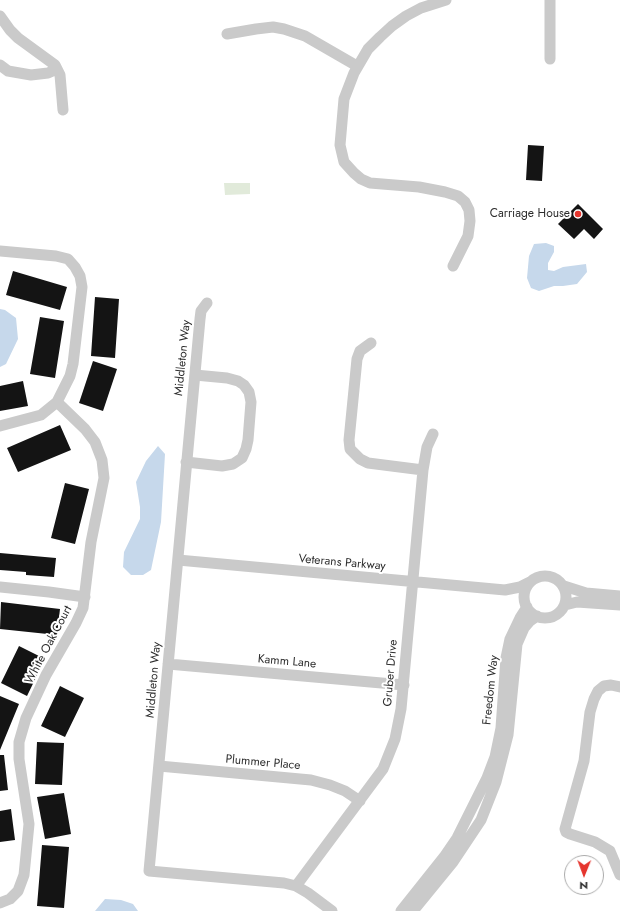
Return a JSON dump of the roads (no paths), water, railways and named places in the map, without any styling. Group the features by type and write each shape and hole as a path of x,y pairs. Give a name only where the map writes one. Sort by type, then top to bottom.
{"street":[{"path":"446,0 421,8 392,26 368,49 357,66 347,88 343,105 340,145 344,162 361,179 370,183 419,187 446,192 458,196 465,202 469,210 470,221 468,236 453,266"},
{"path":"550,0 550,59"},
{"path":"0,16 18,38 51,61 57,68 61,81 63,110"},
{"path":"227,34 256,28 284,28 305,36 357,66"},
{"path":"0,64 8,71 31,75 48,72 57,68"},
{"path":"0,252 56,256 68,260 75,267 80,276 82,287 73,364 70,376 57,402 41,415 0,426"},
{"name":"Middleton Way","path":"207,303 201,311 200,319 149,871 284,883 296,886 332,911"},
{"path":"370,343 360,352 357,359 349,440 350,449 360,459 368,463 422,470"},
{"path":"186,462 222,466 233,464 242,458 248,440 251,402 249,392 238,381 195,374"},
{"name":"White Oak Court","path":"0,903 10,899 18,891 24,875 28,824 19,759 19,742 26,718 46,676 83,608 91,542 104,478 102,460 95,442 71,414 57,402"},
{"name":"Gruber Drive","path":"296,886 383,769 399,725 404,686 422,470 427,447 433,434"},
{"name":"Veterans Parkway","path":"178,560 505,590 520,587 530,582"},
{"path":"548,576 560,581 564,586 566,592 565,605 561,611 550,617 543,618 537,616 526,606 524,593 530,582 535,578 548,576"},
{"path":"564,586 586,593 620,596"},
{"path":"0,587 84,597"},
{"name":"Veterans Parkway","path":"505,590 517,595 526,606"},
{"path":"565,605 577,602 620,605"},
{"name":"Freedom Way","path":"401,911 444,857 492,780 501,728 506,658 510,639 526,606"},
{"name":"Freedom Way","path":"413,911 453,862 480,820 508,735 517,644 524,628 530,620 537,616"},
{"name":"Kamm Lane","path":"168,664 404,686"},
{"path":"620,687 611,685 604,686 598,691 594,699 590,712 584,761 565,829 566,832 570,834 595,842 610,851 620,875"},
{"name":"Plummer Place","path":"159,766 311,780 345,791 360,801"}],"water":[{"path":"546,243 554,246 554,252 548,263 548,270 554,271 563,267 586,264 587,272 577,284 554,286 539,291 531,288 527,278 529,256 534,244"},
{"path":"0,309 5,310 16,318 18,339 6,364 0,367"},
{"path":"158,446 165,454 161,522 151,570 143,575 131,575 123,567 124,552 140,519 140,507 136,482 146,461"},
{"path":"105,899 121,900 133,904 138,911 95,911"}],"place":[{"name":"Carriage House","path":"578,214"}]}
